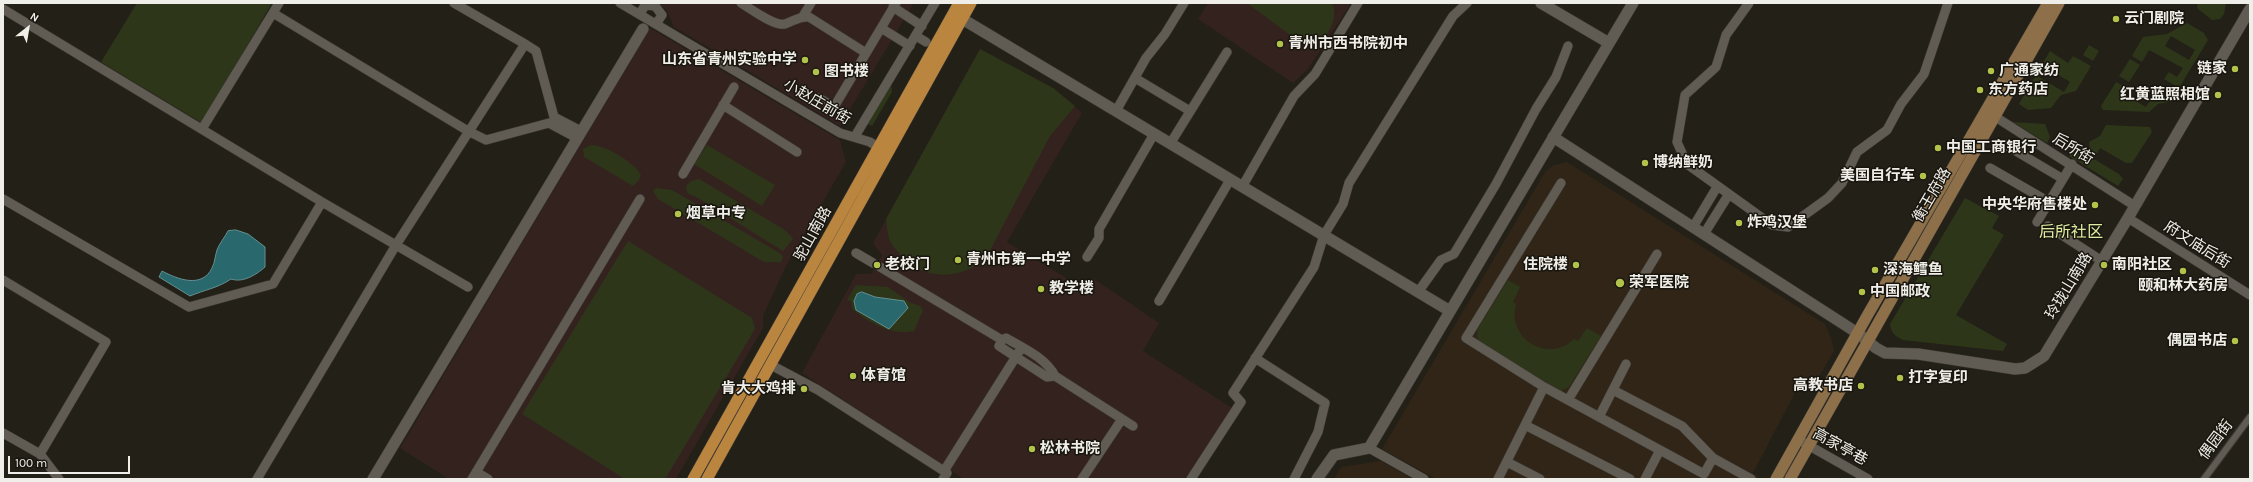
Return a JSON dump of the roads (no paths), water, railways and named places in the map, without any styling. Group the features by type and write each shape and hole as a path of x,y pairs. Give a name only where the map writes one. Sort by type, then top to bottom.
{"main road":[{"name":"驼山南路","path":"707,479 771,365 958,16 959,3"},
{"name":"驼山南路","path":"693,479 879,148 958,16 971,3"},
{"name":"衡王府路","path":"1864,337 1867,316 2048,3"},
{"name":"衡王府路","path":"1864,337 2059,3"},
{"path":"1776,479 1864,337"},
{"path":"1790,479 1864,337"}],"street":[{"path":"202,130 279,3"},
{"path":"454,3 536,51 554,117 579,134"},
{"name":"小赵庄前街","path":"620,3 840,133 870,142 879,148"},
{"path":"741,3 778,25 803,16 809,17 866,53"},
{"path":"803,16 811,3"},
{"path":"857,133 935,3"},
{"path":"1116,111 1134,78 1184,3"},
{"path":"1242,187 1294,96 1315,74 1358,3"},
{"path":"1191,479 1241,402 1233,393 1244,378 1255,358 1276,329 1314,267 1324,236 1343,204 1349,183 1389,116 1453,16 1467,3"},
{"path":"1541,3 1609,43"},
{"path":"1369,448 1632,3"},
{"path":"1750,3 1726,35 1716,67 1685,95 1677,142 1686,164 1729,194 1743,206 1772,225 1788,226 1828,198 1842,183 1857,152 1887,130 1901,104 1924,74 1948,3"},
{"path":"640,14 645,5 656,5 662,15 656,24"},
{"path":"819,98 834,107 894,5 922,26"},
{"path":"3,9 322,202 468,287"},
{"name":"玲珑山南路","path":"1553,138 1864,337 1876,348 1886,353 1918,354 2015,369 2026,368 2044,356 2136,206 2250,9"},
{"path":"272,13 468,131 486,140 550,123 579,134"},
{"path":"958,16 1450,311"},
{"path":"881,28 910,46"},
{"path":"373,479 643,29"},
{"path":"916,36 926,42"},
{"path":"257,479 396,245 525,44"},
{"path":"1418,292 1442,260 1454,254 1496,184 1536,110 1556,77 1568,46"},
{"path":"1170,144 1227,52"},
{"path":"1134,78 1190,111"},
{"path":"683,174 734,87"},
{"path":"723,105 797,152"},
{"name":"后所街","path":"1994,116 2072,164 2136,206"},
{"path":"1087,257 1098,238 1099,229 1154,134"},
{"path":"2004,144 2063,179"},
{"path":"2036,222 2072,164"},
{"path":"1990,168 2049,202"},
{"path":"1159,301 1230,180"},
{"path":"1561,183 1466,338 1544,388 1704,474 1713,458"},
{"path":"1693,227 1717,187"},
{"path":"1704,234 1729,194"},
{"path":"3,199 189,307 273,284 322,202"},
{"path":"488,479 474,476 640,199"},
{"name":"府文庙后街","path":"2128,218 2250,295"},
{"path":"2048,226 2102,261"},
{"path":"856,253 1002,340 1006,338 1022,347 1051,367 1055,376 1133,426"},
{"path":"1568,400 1657,254"},
{"path":"3,280 106,342 40,454"},
{"path":"1002,340 999,346 1016,358 1047,377 1055,376"},
{"path":"771,365 818,390 944,477 1022,347"},
{"path":"1255,358 1325,403 1318,432 1294,479"},
{"path":"1599,417 1626,364"},
{"path":"1498,479 1544,388"},
{"path":"1612,390 1682,426 1713,458 1751,479"},
{"name":"偶园街","path":"2204,479 2250,417"},
{"path":"1082,479 1122,419"},
{"path":"1525,425 1630,479"},
{"path":"3,433 40,454 59,479"},
{"name":"高家亭巷","path":"1799,440 1868,479"},
{"path":"1317,479 1334,455 1369,448 1424,479"},
{"path":"1645,479 1660,450"},
{"path":"1507,462 1540,479"}],"water":[{"path":"236,230 248,234 265,247 265,267 258,273 245,279 231,279 216,287 190,296 159,277 162,271 182,279 196,280 202,278 208,274 212,268 216,252 228,231"},
{"path":"862,292 875,297 904,301 908,308 889,329 856,310 854,301 857,294"}],"place":[{"name":"云门剧院","path":"2116,19"},
{"name":"青州市西书院初中","path":"1280,44"},
{"name":"山东省青州实验中学","path":"805,60"},
{"name":"链家","path":"2235,69"},
{"name":"广通家纺","path":"1991,71"},
{"name":"图书楼","path":"816,72"},
{"name":"东方药店","path":"1980,90"},
{"name":"红黄蓝照相馆","path":"2218,95"},
{"name":"中国工商银行","path":"1938,148"},
{"name":"博纳鲜奶","path":"1645,163"},
{"name":"美国自行车","path":"1923,176"},
{"name":"中央华府售楼处","path":"2095,205"},
{"name":"烟草中专","path":"678,214"},
{"name":"炸鸡汉堡","path":"1739,223"},
{"name":"青州市第一中学","path":"958,260"},
{"name":"老校门","path":"877,265"},
{"name":"住院楼","path":"1576,265"},
{"name":"南阳社区","path":"2104,265"},
{"name":"深海鳕鱼","path":"1875,270"},
{"name":"颐和林大药房","path":"2183,271"},
{"name":"荣军医院","path":"1620,283"},
{"name":"教学楼","path":"1041,289"},
{"name":"中国邮政","path":"1862,292"},
{"name":"偶园书店","path":"2235,341"},
{"name":"体育馆","path":"853,376"},
{"name":"打字复印","path":"1900,378"},
{"name":"高教书店","path":"1861,386"},
{"name":"肯大大鸡排","path":"804,389"},
{"name":"松林书院","path":"1032,449"}],"district":[{"name":"后所社区","path":"2071,232"}]}
